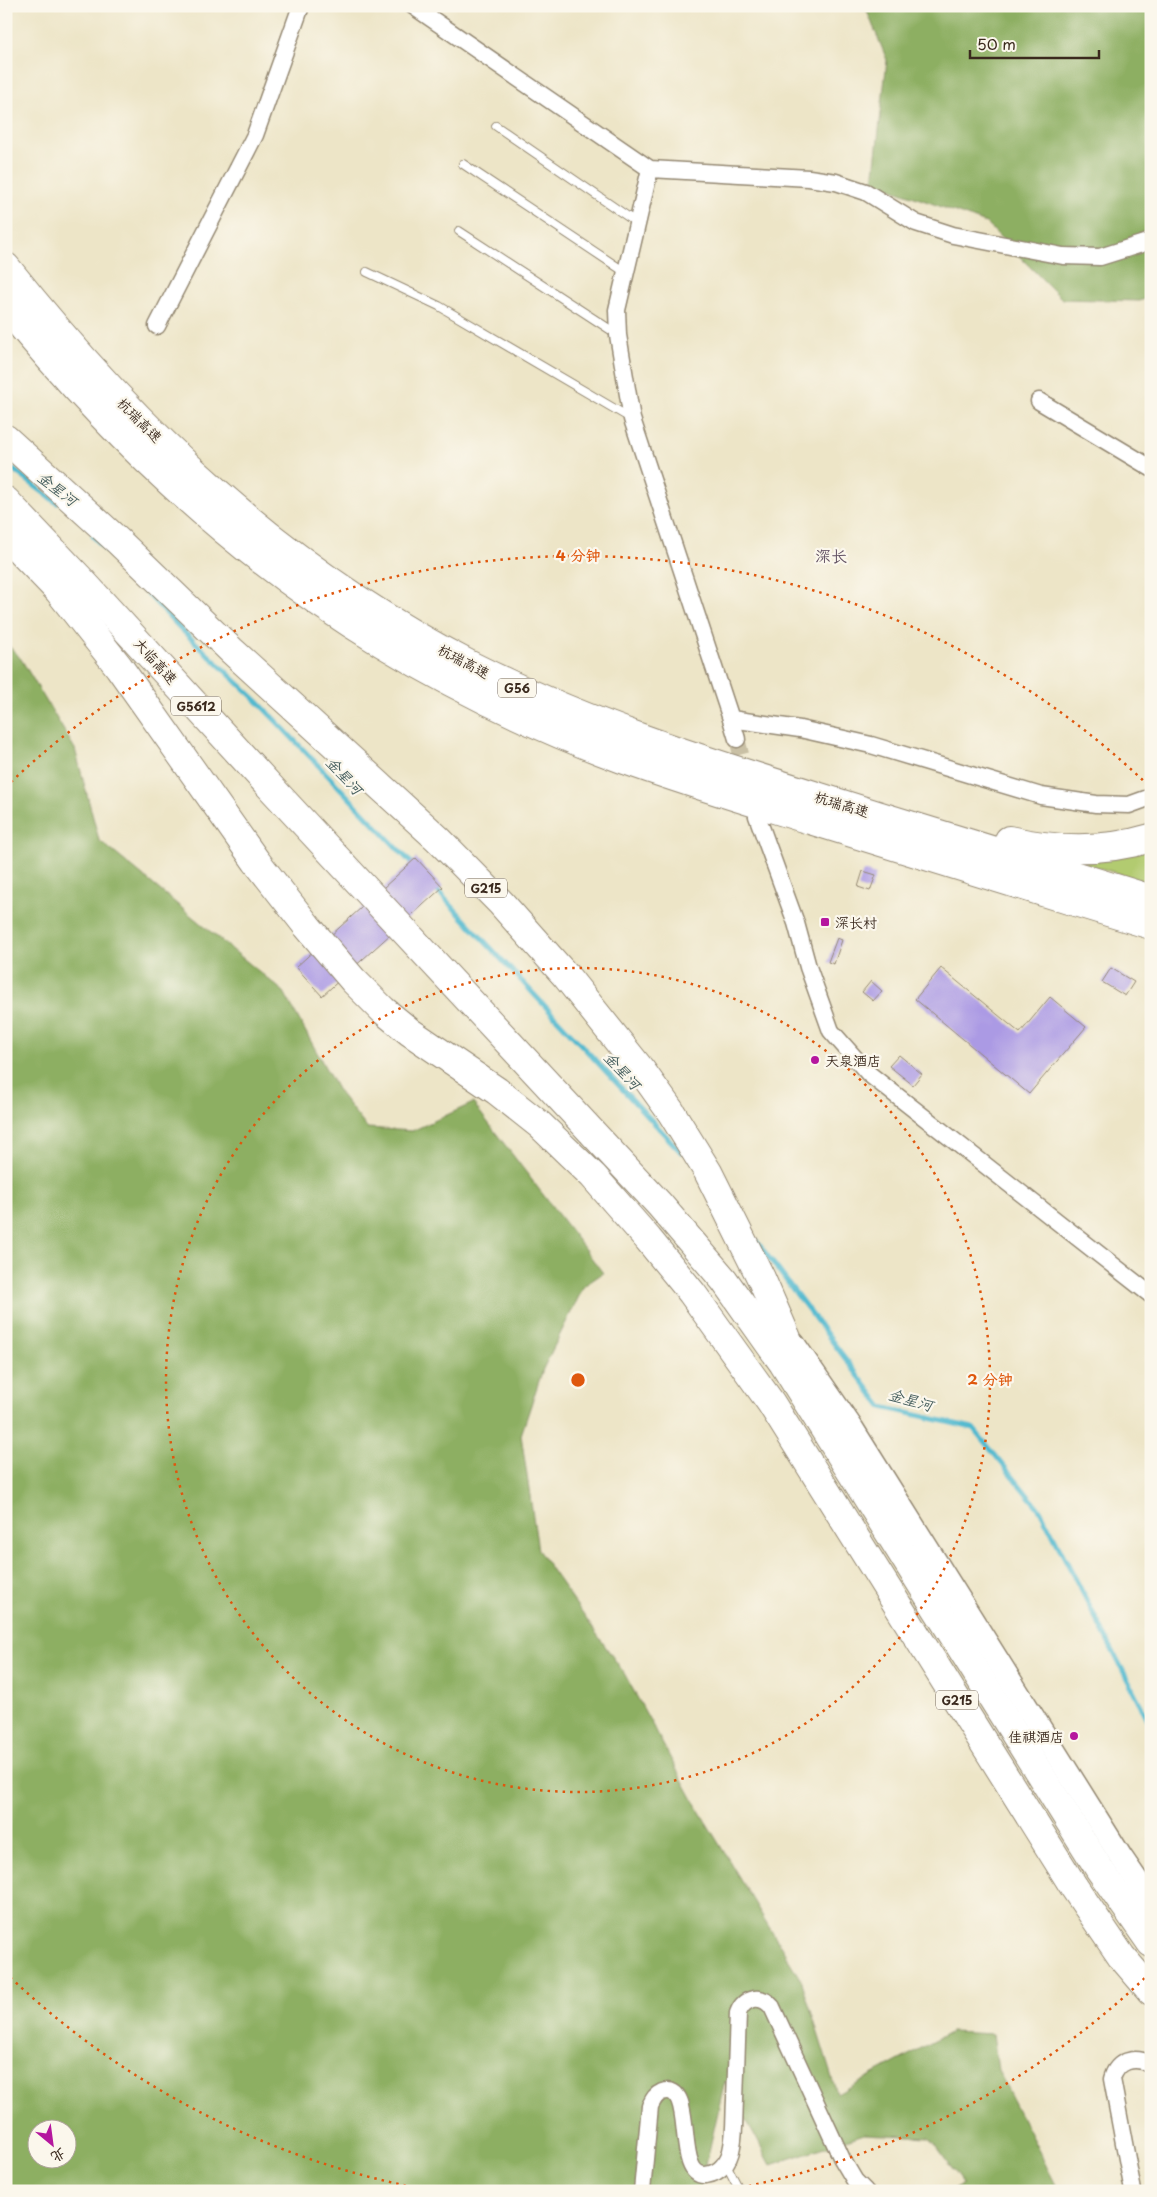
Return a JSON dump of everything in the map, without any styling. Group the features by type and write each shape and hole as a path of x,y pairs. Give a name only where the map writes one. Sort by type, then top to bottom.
{"highway":[{"name":"杭瑞高速","path":"6,267 88,367 185,465 253,523 358,600 470,665 589,720 681,754 1151,899"},
{"name":"杭瑞高速","path":"6,306 70,383 169,483 272,569 382,643 498,706 622,759 718,791 1151,925"},
{"name":"G215","path":"6,439 119,542 231,650 438,839 501,903 566,976 641,1070 671,1112 708,1172 761,1278 831,1440 1100,1870 1151,1943"},
{"name":"大临高速","path":"6,501 659,1204 724,1280 783,1363 831,1440"},
{"name":"G5612","path":"6,536 58,590 119,667 256,861 334,958 383,1010 410,1032 497,1091 540,1125 593,1176 692,1293 771,1403"},
{"path":"872,814 973,831 1053,848 1093,850 1127,846 1151,838"},
{"path":"951,864 1093,923 1151,944"},
{"name":"G215","path":"771,1403 1074,1887 1121,1956 1151,1991"},
{"path":"806,1458 831,1440"}],"street":[{"path":"157,326 255,135 301,6"},
{"path":"413,6 650,169 809,178 836,182 866,192 916,223 953,236 1063,256 1100,257 1151,241"},
{"path":"650,169 616,310 618,335 632,419 737,739"},
{"path":"1039,401 1151,468"},
{"path":"731,719 800,730 871,745 1041,796 1096,804 1129,805 1151,796"},
{"path":"757,816 796,923 808,967 831,1030 869,1074 1151,1295"},
{"path":"782,1327 852,1428 1121,1857 1151,1901"},
{"path":"642,2191 650,2106 656,2096 663,2092 671,2093 680,2102 690,2163 695,2172 700,2174 712,2173 725,2163 733,2140 738,2013 745,2002 754,1999 762,1999 770,2004 775,2011 842,2159 855,2181 865,2191"},
{"path":"1133,2191 1112,2079 1114,2071 1125,2062 1133,2059 1151,2064"}],"lane":[{"path":"496,126 637,223"},
{"path":"463,164 625,272"},
{"path":"459,232 618,335"},
{"path":"367,272 439,306 632,419"},
{"path":"725,2163 740,2191"}],"green space":[{"path":"865,6 1151,6 1151,296 1140,301 1062,299 986,223 873,182 887,60"},
{"path":"6,643 21,659 75,749 99,840 284,992 338,1091 367,1128 412,1131 473,1103 603,1273 584,1286 543,1369 521,1435 538,1550 624,1673 697,1807 802,1982 837,2094 951,2032 993,2034 998,2070 1059,2191 953,2191 963,2183 930,2137 864,2134 771,2165 725,2081 700,2191 6,2191"},
{"path":"1151,848 1151,883 1086,864 1086,859"}],"building":[{"path":"416,858 443,887 322,996 296,967"},
{"path":"863,871 876,875 870,891 858,887"},
{"path":"837,938 842,940 834,964 828,962"},
{"path":"941,968 1020,1033 1050,997 1086,1027 1029,1094 915,999"},
{"path":"1111,968 1134,982 1125,996 1102,982"},
{"path":"871,981 882,991 873,1001 862,992"},
{"path":"899,1055 922,1074 913,1085 889,1066"}],"waterway":[{"name":"金星河","path":"6,464 57,503"},
{"name":"金星河","path":"93,536 181,629 257,701 415,867"},
{"name":"金星河","path":"434,887 681,1152"},
{"name":"金星河","path":"757,1242 882,1407 973,1428 1040,1510 1151,1725"}],"tunnel":[{"path":"737,739 748,780"}],"place":[{"name":"深长村","path":"825,922"},
{"name":"天泉酒店","path":"815,1060"},
{"name":"佳祺酒店","path":"1074,1736"}],"district":[{"name":"深长","path":"831,555"}]}
